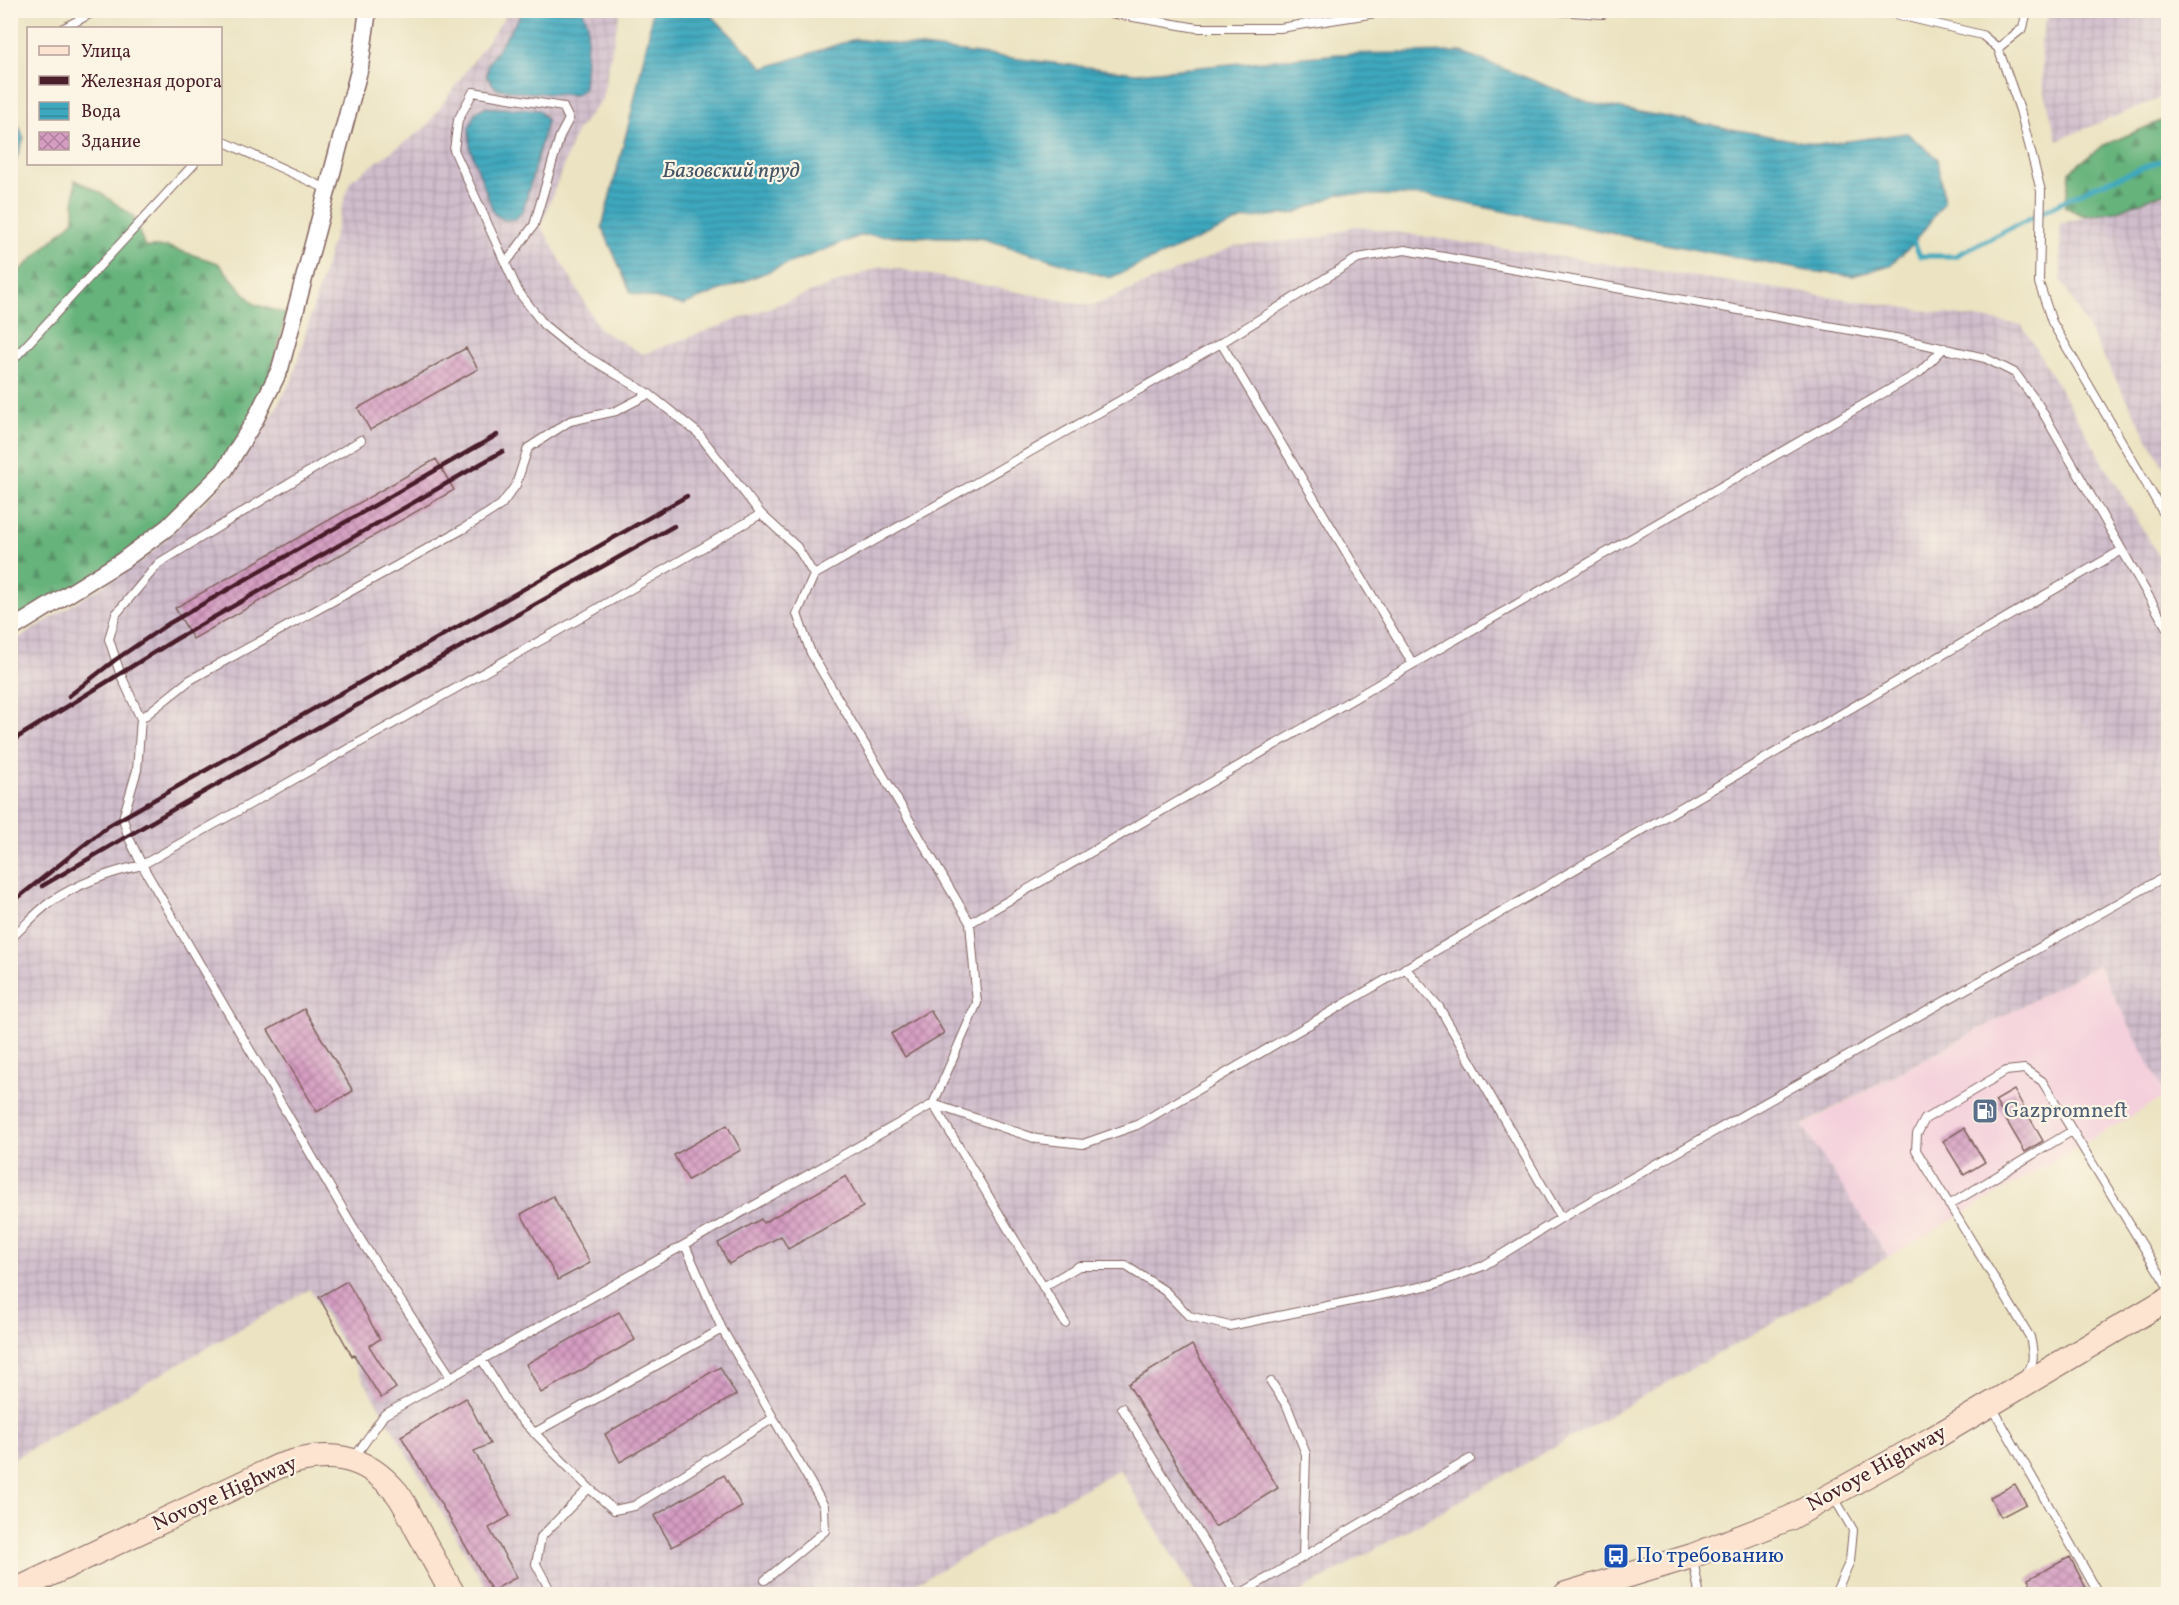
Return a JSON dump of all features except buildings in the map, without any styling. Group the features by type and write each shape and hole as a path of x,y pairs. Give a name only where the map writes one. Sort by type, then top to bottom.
{"main road":[{"name":"Novoye Highway","path":"1566,1594 1692,1556 1790,1518 2167,1300"},
{"name":"Novoye Highway","path":"10,1593 279,1466 304,1458 327,1455 352,1460 375,1471 398,1494 453,1594"}],"street":[{"path":"10,630 122,561 159,534 224,471 255,420 280,369 360,67 368,10"}],"lane":[{"path":"66,27 97,10"},
{"path":"1093,10 1197,28 1280,28 1376,13 1428,10"},
{"path":"1541,10 1603,14 1608,10"},
{"path":"1878,10 1982,35 1998,48 2020,110 2041,191 2039,283 2052,322 2169,521"},
{"path":"1998,48 2023,28 2027,10"},
{"path":"506,263 534,225 560,136 569,119 563,107 473,92 458,120 454,150 518,291 544,325 571,347 648,394 698,433 761,514 797,547 814,574"},
{"path":"222,141 327,189"},
{"path":"10,363 193,165"},
{"path":"352,1460 384,1415 933,1104 977,1003 970,923 812,653 796,614 814,574 1221,343 1358,258 1405,250 1944,348 1985,358 2014,373 2038,404 2169,630"},
{"path":"1221,343 1413,664"},
{"path":"970,923 1920,372 1944,348"},
{"path":"141,719 190,680 501,506 516,485 528,448 570,421 616,411 648,394"},
{"path":"361,440 159,563 116,614 109,639 120,673 141,719 137,770 123,818 128,836 142,865 362,1242 451,1377"},
{"path":"10,939 51,902 82,885 118,870 142,865 761,514"},
{"path":"933,1104 1036,1139 1083,1144 1137,1125 2121,550"},
{"path":"1043,1287 1079,1266 1126,1266 1165,1291 1189,1316 1229,1326 1435,1284 1483,1266 1561,1218 2169,875"},
{"path":"1406,968 1439,1006 1561,1218"},
{"path":"2099,1594 1999,1399 2030,1370 2034,1355 2030,1337 1916,1150 1917,1134 1925,1119 2006,1071 2025,1069 2042,1081 2158,1271 2167,1300"},
{"path":"933,1104 1065,1323"},
{"path":"1949,1205 2072,1131"},
{"path":"685,1245 722,1329 824,1506 825,1531 765,1580"},
{"path":"2158,1271 2169,1266"},
{"path":"534,1433 722,1329"},
{"path":"482,1360 513,1411 614,1510 634,1506 772,1419"},
{"path":"1271,1382 1287,1406 1306,1454 1303,1557"},
{"path":"1122,1408 1238,1594 1470,1459"},
{"path":"552,1594 536,1564 541,1537 589,1488"},
{"path":"1832,1495 1853,1530 1850,1561 1835,1594"},
{"path":"1692,1556 1699,1592 1697,1594"}],"shaded area":[{"path":"509,11 620,11 602,99 576,132 541,226 600,330 643,354 883,266 1092,306 1235,246 1324,237 1354,226 2022,325 2168,572 2168,1095 2166,1096 2098,965 1802,1125 1888,1257 1296,1594 1196,1594 1119,1469 897,1594 490,1594 310,1289 11,1460 11,643 142,561 231,476 262,432 292,380 350,181 426,127"},
{"path":"2049,11 2168,11 2168,95 2057,140 2043,85 2041,41"},
{"path":"2168,193 2168,475 2061,279 2060,224"},
{"name":"Gazpromneft","path":"2098,965 2166,1096 1888,1257 1802,1126"}],"green space":[{"path":"2168,118 2168,191 2120,210 2085,216 2065,207 2070,171 2102,146"},
{"path":"75,180 99,192 133,216 145,247 168,247 218,263 254,304 286,314 270,378 233,457 163,528 11,632 11,279 74,220"}],"water":[{"path":"524,10 583,11 588,24 584,88 575,95 520,92 496,88 487,77 488,64"},
{"name":"Базовский пруд","path":"652,10 707,11 764,68 855,39 1136,73 1338,54 1462,52 1590,103 1819,145 1907,133 1938,159 1944,203 1914,243 1890,265 1853,276 1808,271 1429,196 1339,194 1295,213 1244,219 1110,278 981,238 862,235 683,305 631,293 602,227 630,119"},
{"path":"484,107 539,110 547,121 524,208 516,219 504,220 494,214 470,148 469,128 475,113"},
{"path":"11,108 24,138 11,174"}],"waterway":[{"path":"1914,243 1920,256 1955,256 2090,188 2168,158"}],"railway":[{"path":"69,696 115,660 168,624 497,435"},
{"path":"10,742 176,639 503,451"},
{"path":"10,904 108,826 687,496"},
{"path":"42,886 674,526"}],"place":[{"name":"Gazpromneft","path":"1985,1111"},
{"name":"По требованию","path":"1616,1556"}]}
